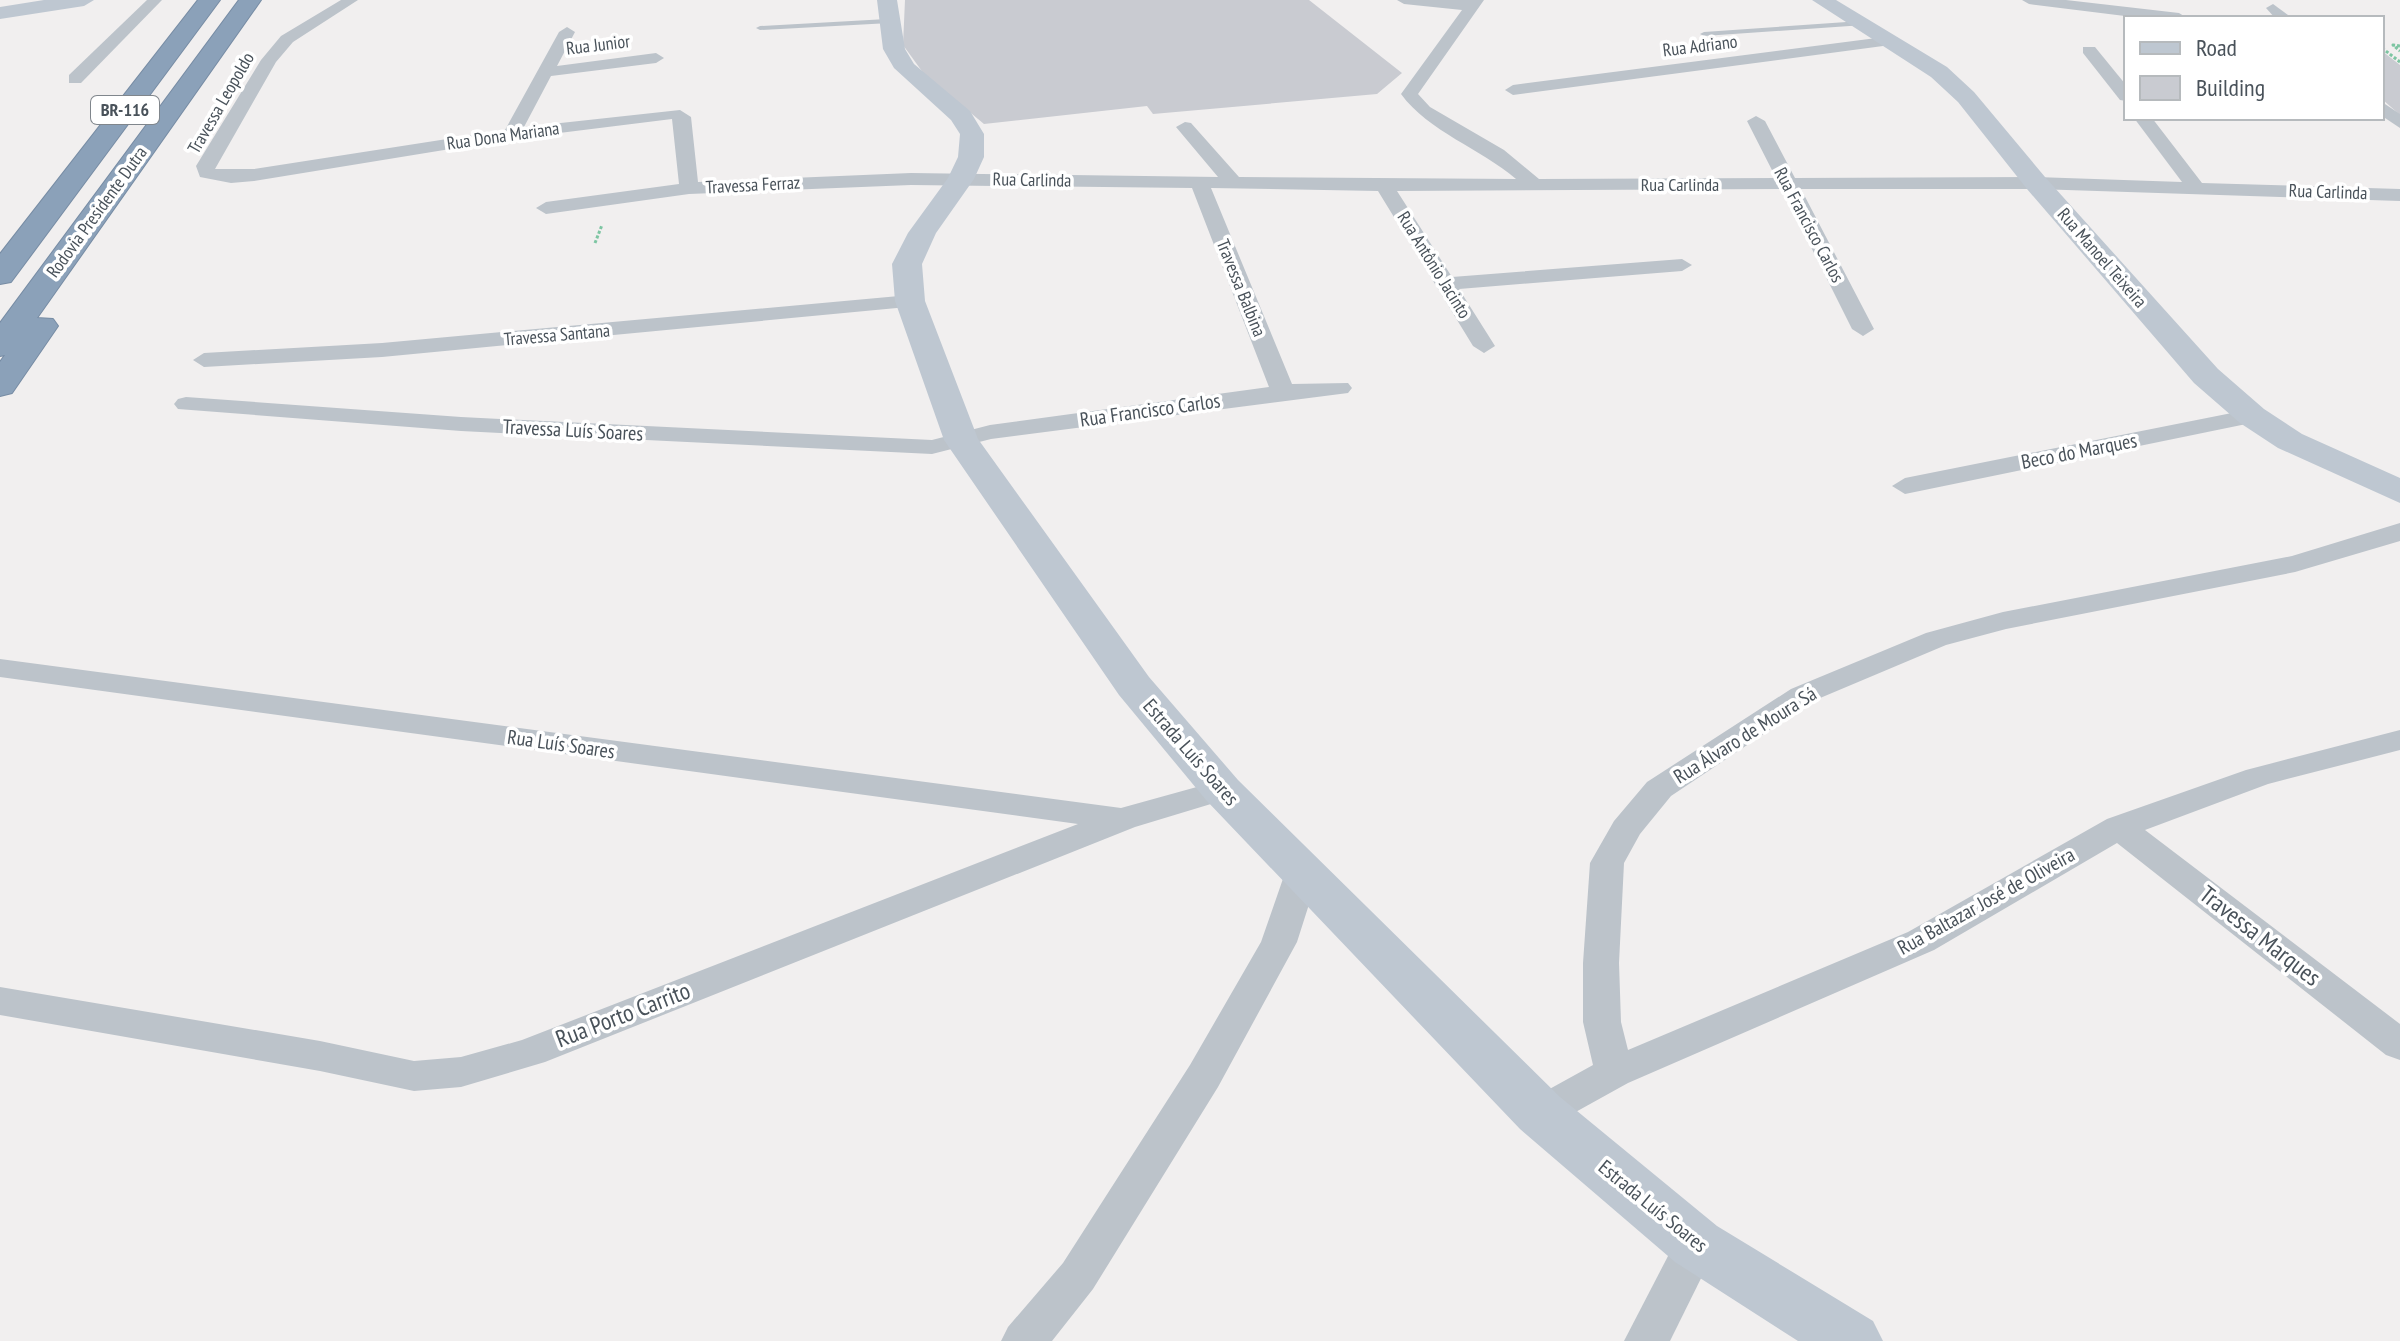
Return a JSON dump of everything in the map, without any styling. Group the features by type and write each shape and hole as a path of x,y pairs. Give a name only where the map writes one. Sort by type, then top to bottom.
{"highway":[{"name":"Rodovia Presidente Dutra","path":"0,275 198,6"},
{"name":"Rodovia Presidente Dutra","path":"0,346 248,6"},
{"path":"0,263 39,220"},
{"path":"0,386 49,314 68,252"}],"street":[{"path":"0,13 84,0"},
{"path":"75,79 155,0"},
{"name":"Travessa Leopoldo","path":"254,175 214,176 207,173 205,166 269,60 287,39 351,0"},
{"path":"1404,0 1474,3"},
{"name":"Rua Manoel Teixeira","path":"1822,0 1939,72 1966,97 2036,183 2206,376 2252,416 2290,441 2400,492"},
{"path":"2029,0 2162,16"},
{"path":"1474,3 1409,94 1424,111 1498,154 1535,185"},
{"name":"Estrada Luís Soares","path":"887,10 894,49 905,68 961,116 972,134 971,157 961,179 922,233 907,264 910,301 961,440 1134,686 1222,790 1540,1113 1696,1244 1851,1341"},
{"path":"511,134 567,32"},
{"name":"Rua Adriano","path":"1513,90 1892,41"},
{"path":"2089,50 2124,93"},
{"name":"Rua Junior","path":"545,72 656,58"},
{"path":"2384,109 2400,123"},
{"name":"Rua Dona Mariana","path":"254,175 511,134 654,115 682,117 689,188"},
{"path":"2145,120 2195,187"},
{"name":"Rua Francisco Carlos","path":"1756,121 1863,329"},
{"path":"1185,127 1234,184"},
{"name":"Rua Carlinda","path":"961,179 1384,185 2036,183 2400,195"},
{"name":"Travessa Ferraz","path":"546,208 689,188 961,179"},
{"name":"Travessa Balbina","path":"1199,183 1283,392"},
{"name":"Rua Antônio Jacinto","path":"1384,185 1484,346"},
{"path":"1447,284 1682,265"},
{"name":"Travessa Santana","path":"204,360 382,350 910,301"},
{"name":"Rua Francisco Carlos","path":"961,440 990,432 1283,392 1340,388"},
{"name":"Travessa Luís Soares","path":"186,404 791,443 932,447 961,440"},
{"name":"Beco do Marques","path":"1905,486 2252,416"},
{"name":"Rua Álvaro de Moura Sá","path":"1614,1072 1602,1022 1601,963 1607,863 1626,829 1659,789 1802,695 1936,639 2003,621 2295,564 2376,542 2400,531"},
{"name":"Rua Luís Soares","path":"0,668 1123,819"},
{"name":"Rua Baltazar José de Oliveira","path":"1540,1113 1614,1072 1921,941 2119,827 2257,777 2400,740"},
{"name":"Rua Porto Carrito","path":"0,1001 320,1056 414,1076 461,1072 531,1052 1123,819 1222,790"},
{"name":"Travessa Marques","path":"2119,827 2400,1045"},
{"path":"1024,1341 1078,1276 1204,1076 1279,942 1302,873"},
{"path":"1647,1341 1696,1244"}],"lane":[{"path":"760,28 887,10"},
{"path":"1704,34 1861,23"}],"path":[{"path":"2384,50 2400,62"}],"building":[{"path":"905,0 1309,0 1402,73 1377,94 1153,114 1147,106 984,124 924,74 903,45"},
{"path":"2384,53 2400,65 2400,115 2384,101"}]}
